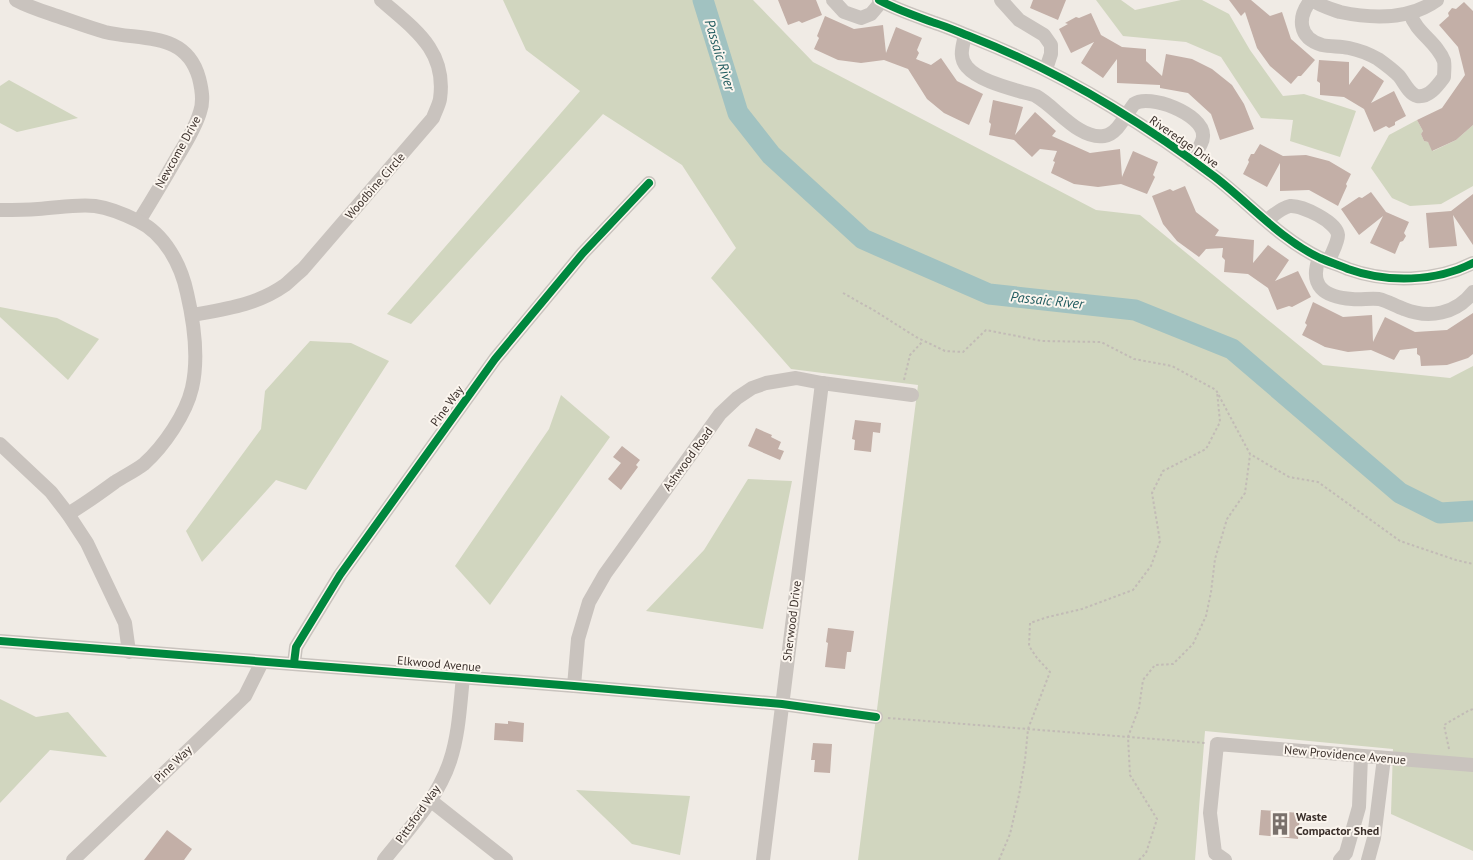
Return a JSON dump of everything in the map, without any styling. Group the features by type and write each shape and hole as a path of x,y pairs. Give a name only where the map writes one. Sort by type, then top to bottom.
{"street":[{"name":"Newcome Drive","path":"16,0 106,32 157,39 174,45 193,62 198,72 203,96 197,122 139,221"},
{"name":"Woodbine Circle","path":"192,315 236,307 257,300 284,285 303,269 433,118 440,100 439,67 434,55 423,37 381,0"},
{"path":"833,0 844,12 861,18 871,14 880,1"},
{"path":"1001,0 1018,20 1044,35 1051,45 1051,54 1046,69"},
{"path":"1410,13 1415,25 1444,61 1444,77 1432,92 1418,96 1413,94 1397,74 1379,60 1367,53 1315,42 1303,31 1301,22 1305,7 1315,1 1334,10 1366,16 1385,16 1410,13 1437,0"},
{"name":"Riveredge Drive","path":"880,1 1004,50 1046,69 1170,144 1216,178 1287,237 1324,260 1366,274 1403,279 1438,276 1470,265"},
{"path":"965,35 962,60 974,75 1019,92 1036,96 1079,129 1093,136 1111,134 1134,104 1141,100 1182,111 1196,121 1203,130 1203,140 1191,160"},
{"name":"Pine Way","path":"294,663 296,647 340,575 495,359 583,253 649,183"},
{"path":"0,210 84,205 113,211 139,221 152,230 174,258 183,275 192,315 195,349 192,388 184,409 172,430 160,448 143,464 68,514"},
{"path":"1267,220 1282,210 1293,206 1300,207 1329,221 1336,230 1338,237 1315,271 1318,284 1323,291 1330,294 1351,299 1381,299 1415,314 1433,314 1449,311 1457,307 1473,292"},
{"path":"1470,265 1473,279"},
{"name":"Ashwood Road","path":"574,686 578,639 589,602 605,574 720,414 737,398 752,388 766,383 796,378 906,394"},
{"name":"Sherwood Drive","path":"763,860 822,383"},
{"path":"0,444 51,492 87,543 125,623 129,652"},
{"name":"Elkwood Avenue","path":"0,641 294,663 782,704 876,717"},
{"name":"Pine Way","path":"73,860 244,696 262,662"},
{"name":"Pittsford Way","path":"384,860 430,800 450,763 458,724 463,678"},
{"path":"1217,744 1210,813 1215,853 1225,860"},
{"name":"New Providence Avenue","path":"1217,744 1473,765"},
{"path":"1340,860 1346,853 1359,807 1361,756"},
{"path":"1368,860 1374,838 1384,758"},
{"path":"430,800 506,860"}],"path":[{"path":"843,293 876,311 923,341 945,351 963,352 986,330 1042,341 1101,342 1134,359 1172,366 1216,390 1250,454 1289,476 1318,482 1400,541 1473,564"},
{"path":"906,394 910,355 923,341"},
{"path":"999,860 1010,834 1019,796 1028,729 1050,672 1029,646 1030,624 1048,617 1082,609 1133,590 1151,566 1160,541 1152,493 1163,471 1206,449 1220,422 1216,390"},
{"path":"1139,860 1146,853 1157,819 1130,776 1128,737 1139,708 1142,680 1155,665 1173,664 1193,644 1206,616 1215,559 1227,520 1244,493 1250,454"},
{"path":"1452,764 1444,725 1473,709"},
{"path":"876,717 1217,744"}],"green space":[{"path":"503,0 753,0 813,62 1096,210 1140,215 1323,365 1450,378 1473,366 1473,851 1391,814 1393,749 1205,731 1195,860 858,860 918,385 791,369 711,278 736,248 682,165 603,114 411,324 387,314 580,91 526,50"},
{"path":"1096,0 1121,0 1135,10 1181,0 1202,0 1229,14 1250,50 1283,96 1304,94 1356,111 1340,157 1290,141 1293,120 1261,118 1221,57 1186,42 1123,36"},
{"path":"9,80 78,118 17,132 0,123 0,86"},
{"path":"1417,120 1423,131 1421,134 1424,141 1428,142 1433,151 1456,140 1473,125 1473,186 1441,204 1410,206 1392,198 1371,168 1389,135"},
{"path":"0,307 57,318 99,339 68,380 0,317"},
{"path":"310,341 351,343 389,361 306,490 276,480 202,562 186,531 261,429 265,391"},
{"path":"561,395 610,437 490,605 455,566 549,429"},
{"path":"748,479 792,481 763,629 646,611 704,550"},
{"path":"0,699 36,717 68,712 107,757 50,750 0,803"},
{"path":"576,790 690,796 680,855 632,844"}],"building":[{"path":"778,0 816,0 822,15 802,23 799,21 788,25"},
{"path":"1033,0 1066,0 1058,20 1030,8"},
{"path":"1229,0 1251,0 1270,16 1282,12 1291,39 1315,60 1291,84 1270,66 1257,48 1245,12 1241,16"},
{"path":"1464,2 1473,11 1473,125 1456,140 1432,151 1428,142 1424,141 1421,134 1423,131 1417,120 1442,108 1465,75 1458,47 1439,25 1449,16 1448,13 1452,8 1456,9"},
{"path":"1091,13 1101,35 1122,47 1146,49 1146,61 1162,76 1166,54 1192,59 1212,69 1232,85 1244,104 1254,129 1220,140 1211,114 1188,93 1160,88 1160,85 1117,83 1117,59 1103,78 1081,63 1094,42 1071,53 1059,29 1076,17 1079,18"},
{"path":"825,16 854,29 883,25 886,53 896,27 922,38 917,50 919,53 916,59 931,65 941,58 957,81 983,94 969,125 944,113 927,99 908,69 884,60 861,63 838,60 814,49"},
{"path":"1319,60 1349,62 1349,85 1363,66 1384,81 1371,103 1394,91 1406,116 1389,128 1386,126 1374,132 1364,109 1344,97 1320,95 1320,83 1317,81"},
{"path":"993,100 1023,107 1015,135 1035,112 1056,131 1052,136 1090,153 1120,149 1122,177 1133,151 1158,162 1153,175 1155,177 1147,194 1121,184 1098,187 1074,184 1051,173 1057,151 1040,149 1032,157 1014,140 989,135"},
{"path":"1260,144 1283,156 1306,155 1329,161 1351,174 1338,206 1309,190 1280,191 1280,163 1267,187 1243,174 1251,154 1254,154"},
{"path":"1185,186 1196,212 1219,230 1215,236 1254,240 1253,263 1268,245 1289,260 1275,281 1298,271 1311,297 1292,307 1289,306 1277,310 1268,288 1248,274 1224,272 1223,248 1206,249 1199,257 1177,241 1163,224 1152,196"},
{"path":"1371,192 1386,212 1409,222 1404,233 1406,236 1400,242 1395,254 1370,243 1383,216 1359,235 1341,209 1359,197 1362,198"},
{"path":"1473,194 1473,245 1453,215 1457,246 1429,248 1426,213 1451,211"},
{"path":"1313,302 1343,317 1372,315 1373,342 1385,317 1415,332 1447,330 1473,313 1473,354 1468,358 1447,365 1421,366 1417,348 1400,350 1394,360 1371,350 1348,352 1325,347 1302,335 1307,325 1305,323"},
{"path":"855,420 881,423 880,433 873,432 871,452 854,450 855,440 852,439"},
{"path":"756,428 772,435 771,437 781,442 778,449 784,451 780,460 748,446"},
{"path":"622,446 640,460 636,465 638,467 621,490 608,479 621,463 613,457"},
{"path":"828,628 854,631 851,652 847,652 845,669 825,667"},
{"path":"508,721 524,723 523,742 494,740 495,723 508,724"},
{"path":"813,743 832,744 830,773 814,772 815,760 811,760"},
{"name":"Waste Compactor Shed","path":"1261,810 1300,813 1298,839 1259,835"},
{"path":"167,830 192,849 184,860 144,860"}],"waterway":[{"name":"Passaic River","path":"703,0 738,113 771,155 863,239 989,294 1135,310 1232,349 1400,493 1440,513 1473,511"}],"cycle path":[{"path":"879,0 1010,53 1062,78 1095,97 1165,141 1228,187 1278,231 1320,258 1363,274 1395,278 1427,277 1443,274 1473,263"},
{"path":"294,663 296,647 340,575 495,359 583,253 649,183"},
{"path":"0,641 782,704 876,717"}],"place":[{"name":"Waste Compactor Shed","path":"1280,824"}]}
